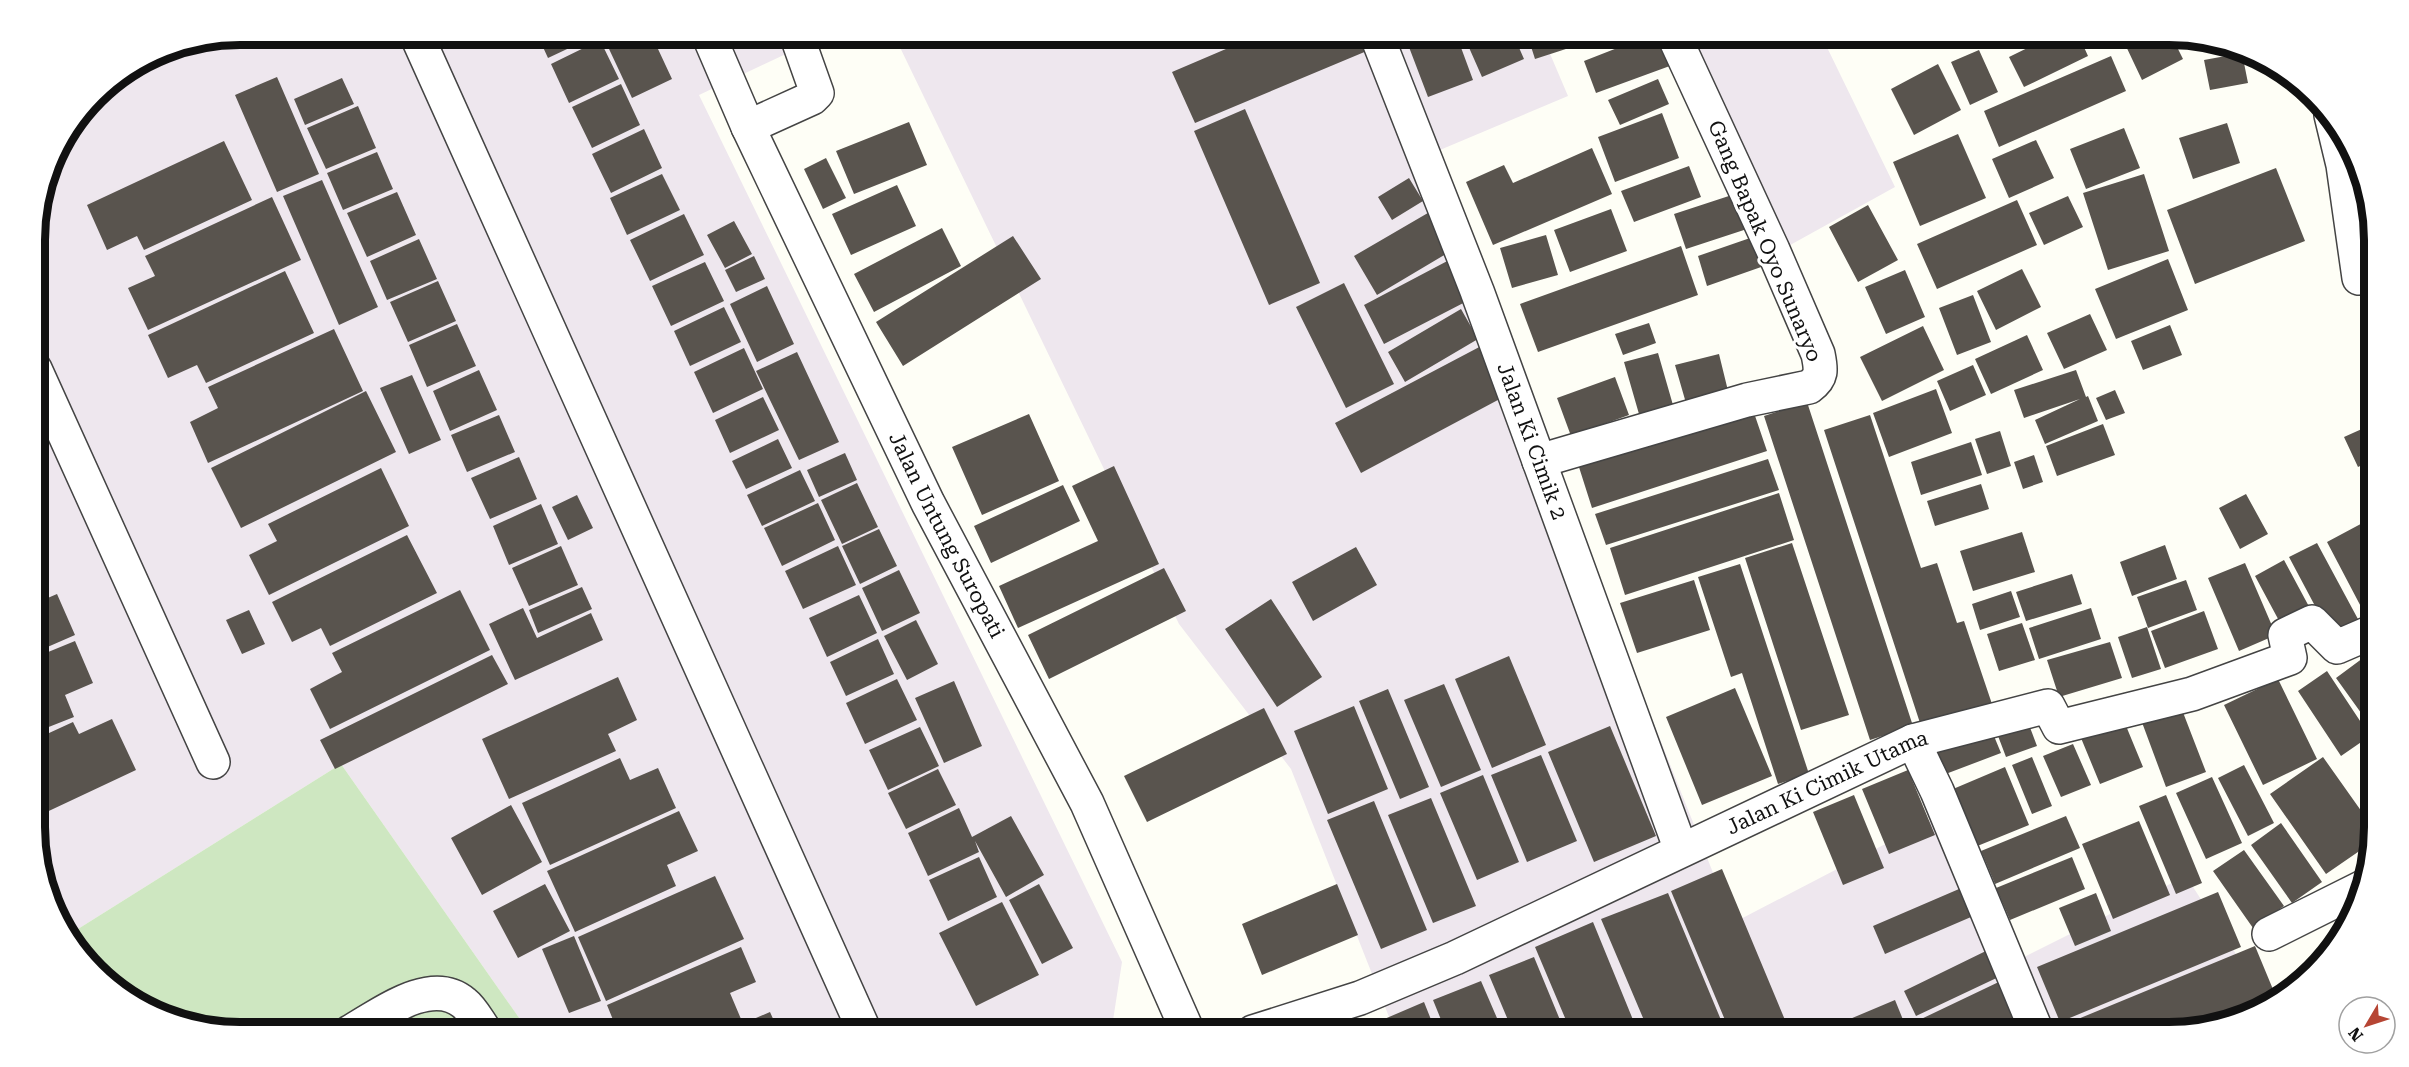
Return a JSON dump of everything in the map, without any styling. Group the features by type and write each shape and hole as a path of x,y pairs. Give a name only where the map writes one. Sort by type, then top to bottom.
{"street":[{"path":"421,45 861,1022"},
{"name":"Jalan Untung Suropati","path":"713,45 748,127 928,503 1087,803 1184,1022"},
{"path":"748,127 812,98 817,93 800,45"},
{"name":"Jalan Ki Cimik 2","path":"1380,45 1477,291 1681,850"},
{"name":"Gang Bapak Oyo Sunaryo","path":"1539,461 1747,400 1809,387 1816,382 1822,372 1818,354 1773,250 1678,45"},
{"path":"2338,142 2343,165 2359,278"},
{"path":"45,391 213,762"},
{"name":"Jalan Ki Cimik Utama","path":"1284,1022 1360,998 1455,958 1645,870 1681,850 1913,741 2048,706 2059,727 2192,694 2290,658 2285,635 2312,622 2337,647 2364,635"},
{"path":"1913,741 1941,802 2033,1022"},
{"path":"2269,934 2353,892"},
{"path":"368,1022 426,992 447,994 464,1003 478,1022"}],"shaded area":[{"path":"228,45 805,45 699,95 1122,962 1113,1022 522,1022 341,764 75,931 71,924 52,877 45,827 45,228 49,202 60,166 85,121 112,93 143,71 178,55"},
{"path":"899,45 1546,45 1568,96 1428,155 1733,923 1943,814 2010,964 2186,876 2264,997 2231,1012 2181,1022 1391,1022 1291,769 1179,624"},
{"path":"1661,45 1826,45 1895,187 1774,254"}],"green space":[{"path":"341,764 522,1022 228,1022 202,1018 166,1007 121,982 85,946 75,931"}],"building":[{"path":"542,45 576,45 548,58"},
{"path":"590,45 602,45 619,79 569,103 551,64"},
{"path":"607,45 656,45 672,79 632,98"},
{"path":"1235,45 1373,45 1374,48 1195,123 1172,72"},
{"path":"1408,45 1460,45 1473,80 1428,97"},
{"path":"1468,45 1518,45 1524,59 1482,77"},
{"path":"1531,45 1568,45 1569,48 1535,59"},
{"path":"1583,45 1595,45 1584,49"},
{"path":"1625,45 1671,45 1678,63 1596,93 1584,61"},
{"path":"2034,45 2083,45 2088,56 2024,87 2009,57"},
{"path":"2125,45 2176,45 2183,59 2142,80"},
{"path":"1979,50 1998,92 1970,105 1951,62"},
{"path":"2229,55 2243,60 2248,83 2210,90 2204,60"},
{"path":"2111,56 2126,91 1999,147 1984,111"},
{"path":"1938,64 1961,110 1914,135 1891,89"},
{"path":"277,77 319,174 277,192 235,95"},
{"path":"342,78 354,104 305,125 294,99"},
{"path":"1658,79 1669,104 1620,125 1608,100"},
{"path":"621,84 640,125 592,148 572,107"},
{"path":"358,106 376,148 326,169 307,128"},
{"path":"1245,109 1320,283 1269,305 1194,131"},
{"path":"1662,113 1679,158 1615,182 1598,137"},
{"path":"909,122 927,165 854,194 836,151"},
{"path":"2227,123 2240,163 2193,179 2179,138"},
{"path":"2124,128 2140,168 2086,189 2070,149"},
{"path":"644,129 662,168 611,193 592,154"},
{"path":"1958,134 1986,198 1920,226 1893,162"},
{"path":"2036,140 2054,178 2009,198 1992,159"},
{"path":"224,141 252,200 144,250 137,236 107,250 87,205"},
{"path":"1592,148 1612,194 1493,245 1466,182 1504,165 1513,183"},
{"path":"377,152 393,189 343,210 327,173"},
{"path":"826,158 846,198 823,209 804,169"},
{"path":"1689,166 1701,197 1634,222 1621,191"},
{"path":"2276,168 2305,241 2195,284 2167,210"},
{"path":"662,174 680,210 627,235 610,198"},
{"path":"2144,174 2169,251 2108,270 2083,193"},
{"path":"1409,178 1423,201 1392,220 1378,197"},
{"path":"322,180 378,307 339,325 283,196"},
{"path":"897,185 916,226 851,255 832,214"},
{"path":"397,192 416,235 367,257 347,213"},
{"path":"1738,193 1750,228 1686,249 1674,214"},
{"path":"2068,196 2083,227 2044,245 2029,213"},
{"path":"272,197 301,260 148,330 128,288 155,276 145,256"},
{"path":"2017,200 2037,245 1937,289 1917,244"},
{"path":"1868,205 1898,260 1858,282 1829,227"},
{"path":"1611,209 1627,251 1570,272 1554,230"},
{"path":"1433,210 1456,248 1377,295 1354,256"},
{"path":"684,214 704,255 650,281 630,240"},
{"path":"734,221 752,254 725,268 707,235"},
{"path":"942,228 961,266 874,312 854,274"},
{"path":"1546,235 1558,275 1512,288 1500,248"},
{"path":"1013,236 1041,279 903,366 876,322"},
{"path":"1753,237 1764,266 1707,286 1698,256"},
{"path":"419,239 437,279 387,300 370,261"},
{"path":"1681,246 1698,295 1538,352 1520,304"},
{"path":"754,256 765,279 736,292 725,270"},
{"path":"1453,258 1473,298 1384,344 1364,305"},
{"path":"2168,259 2188,310 2116,339 2095,289"},
{"path":"705,262 724,301 671,326 652,286"},
{"path":"2022,269 2041,307 1996,330 1977,291"},
{"path":"1905,270 1925,317 1886,334 1865,287"},
{"path":"285,271 314,333 206,383 197,365 168,378 148,335"},
{"path":"438,281 456,321 408,342 390,302"},
{"path":"1344,283 1394,384 1346,408 1296,307"},
{"path":"767,286 794,344 757,362 730,304"},
{"path":"1973,295 1991,342 1957,355 1939,308"},
{"path":"724,307 741,342 690,366 674,331"},
{"path":"1461,309 1478,339 1405,382 1388,352"},
{"path":"2090,314 2107,350 2064,369 2047,333"},
{"path":"1649,323 1656,343 1623,355 1615,334"},
{"path":"457,324 476,366 427,387 409,345"},
{"path":"2170,325 2182,355 2143,370 2131,341"},
{"path":"1923,326 1944,370 1882,401 1860,357"},
{"path":"334,329 363,391 208,463 190,422 218,408 208,387"},
{"path":"2027,335 2043,370 1991,394 1975,359"},
{"path":"1485,344 1511,393 1361,473 1335,423"},
{"path":"744,348 763,389 713,413 694,372"},
{"path":"797,352 839,442 799,460 756,371"},
{"path":"1658,353 1675,412 1641,421 1624,362"},
{"path":"1719,354 1730,399 1688,410 1675,365"},
{"path":"1973,365 1986,395 1950,411 1937,381"},
{"path":"479,370 497,410 450,431 433,391"},
{"path":"2076,370 2098,421 2045,444 2035,420 2080,399 2024,418 2014,390"},
{"path":"412,375 441,440 409,454 380,388"},
{"path":"1615,377 1629,415 1571,436 1557,398"},
{"path":"1936,389 1952,433 1889,457 1873,413"},
{"path":"2115,390 2125,413 2106,420 2096,398"},
{"path":"366,391 396,452 241,528 211,468"},
{"path":"763,397 779,430 730,453 715,420"},
{"path":"1807,402 1913,726 1870,740 1764,416"},
{"path":"1752,407 1767,451 1592,508 1578,464"},
{"path":"1029,414 1059,481 982,515 952,447"},
{"path":"499,415 515,452 467,472 451,435"},
{"path":"1870,415 1921,568 1937,563 1957,623 1964,621 1992,704 1921,726 1824,430"},
{"path":"2103,424 2115,455 2057,476 2046,446"},
{"path":"2364,428 2364,464 2358,467 2344,437"},
{"path":"2000,431 2011,466 1987,474 1975,439"},
{"path":"778,439 792,468 746,489 732,461"},
{"path":"1971,442 1982,475 1921,495 1911,462"},
{"path":"845,453 857,480 819,497 807,470"},
{"path":"2034,455 2043,482 2023,489 2014,462"},
{"path":"519,457 537,499 490,519 471,478"},
{"path":"1768,459 1779,490 1606,545 1595,514"},
{"path":"1114,466 1159,564 1018,628 999,586 1098,541 1072,486"},
{"path":"381,468 409,526 269,595 249,555 277,541 268,524"},
{"path":"800,470 815,501 762,526 747,495"},
{"path":"857,483 878,527 842,544 821,500"},
{"path":"1981,484 1989,509 1935,526 1927,501"},
{"path":"1063,485 1080,521 991,563 974,526"},
{"path":"1779,493 1794,540 1625,595 1610,548"},
{"path":"2246,494 2268,534 2240,549 2219,508"},
{"path":"577,495 593,528 568,540 552,507"},
{"path":"818,503 835,540 782,566 764,528"},
{"path":"541,504 558,544 509,565 493,526"},
{"path":"2364,522 2364,612 2327,542"},
{"path":"879,529 897,566 860,584 842,546"},
{"path":"2022,532 2035,572 1973,591 1960,551"},
{"path":"407,535 437,593 330,646 321,628 292,642 272,602"},
{"path":"1792,543 1849,715 1801,730 1745,558"},
{"path":"2317,543 2359,621 2331,636 2289,557"},
{"path":"2165,545 2177,579 2132,596 2120,562"},
{"path":"561,546 578,585 529,606 512,568"},
{"path":"838,546 856,585 803,609 785,571"},
{"path":"1356,547 1377,585 1313,621 1292,582"},
{"path":"2284,560 2313,614 2284,630 2255,576"},
{"path":"2245,563 2276,635 2239,651 2208,578"},
{"path":"1740,564 1809,774 1778,784 1742,673 1731,677 1698,577"},
{"path":"1164,568 1186,611 1049,679 1028,635"},
{"path":"899,570 920,613 882,631 862,588"},
{"path":"2072,574 2082,604 2026,621 2016,592"},
{"path":"1694,580 1710,630 1637,653 1620,603"},
{"path":"2186,580 2197,610 2148,628 2137,597"},
{"path":"582,587 592,609 538,633 529,610"},
{"path":"460,590 490,650 330,729 310,689 342,672 332,653"},
{"path":"2011,591 2020,617 1980,630 1972,604"},
{"path":"57,594 75,635 45,648 45,599"},
{"path":"859,595 877,633 827,657 809,618"},
{"path":"1271,599 1322,677 1277,707 1225,629"},
{"path":"523,608 537,638 591,613 603,640 515,680 489,624"},
{"path":"2091,608 2101,639 2039,659 2029,628"},
{"path":"249,610 265,644 242,654 226,620"},
{"path":"2204,611 2218,649 2165,668 2151,631"},
{"path":"916,620 938,664 907,680 884,636"},
{"path":"2022,623 2035,660 1999,671 1987,634"},
{"path":"2147,627 2161,669 2132,678 2118,637"},
{"path":"878,639 894,674 846,696 830,662"},
{"path":"75,641 93,683 65,695 74,717 45,728 45,653"},
{"path":"2110,642 2122,678 2059,697 2047,660"},
{"path":"492,655 508,684 335,769 320,740"},
{"path":"1509,656 1546,745 1492,768 1455,679"},
{"path":"2364,659 2364,717 2336,678"},
{"path":"2327,671 2364,727 2364,740 2341,756 2298,691"},
{"path":"618,677 637,720 608,734 616,751 509,799 482,739"},
{"path":"897,679 917,720 865,744 846,703"},
{"path":"2278,679 2317,759 2263,785 2224,705"},
{"path":"954,681 982,746 944,763 915,698"},
{"path":"1444,684 1481,770 1441,787 1404,700"},
{"path":"1735,688 1772,776 1702,805 1666,717"},
{"path":"1388,689 1429,787 1400,799 1359,701"},
{"path":"2179,702 2206,772 2166,787 2140,717"},
{"path":"1354,706 1388,789 1328,814 1294,731"},
{"path":"1264,708 1287,754 1147,822 1124,776"},
{"path":"2026,717 2037,746 2006,757 1995,728"},
{"path":"112,719 136,770 45,813 45,735 73,722 79,734"},
{"path":"2124,721 2143,767 2100,784 2081,738"},
{"path":"1989,724 2001,753 1943,775 1932,747"},
{"path":"1610,726 1656,836 1594,862 1548,752"},
{"path":"920,727 939,766 888,790 869,750"},
{"path":"2073,744 2091,785 2061,797 2043,756"},
{"path":"1541,755 1577,841 1527,862 1491,775"},
{"path":"2032,757 2052,806 2032,814 2012,765"},
{"path":"2323,757 2364,815 2362,849 2326,874 2270,794"},
{"path":"620,758 630,780 658,768 676,808 550,865 522,803"},
{"path":"2244,765 2274,823 2248,836 2218,778"},
{"path":"2005,767 2029,825 1970,849 1946,792"},
{"path":"938,769 956,805 906,829 888,793"},
{"path":"1908,770 1935,835 1889,854 1862,789"},
{"path":"1483,775 1519,862 1477,880 1440,793"},
{"path":"2212,777 2242,843 2206,859 2176,793"},
{"path":"1854,795 1884,868 1843,885 1813,812"},
{"path":"2166,795 2202,883 2176,894 2139,806"},
{"path":"1431,798 1476,906 1433,923 1388,815"},
{"path":"1374,801 1427,930 1381,949 1327,820"},
{"path":"511,805 542,862 482,895 451,838"},
{"path":"959,808 972,837 1011,816 1044,875 1006,897 975,841 979,852 928,876 908,833"},
{"path":"679,811 698,851 667,865 676,886 575,932 547,871"},
{"path":"2066,816 2080,848 1995,884 1981,851"},
{"path":"2139,821 2170,895 2113,919 2082,844"},
{"path":"2281,823 2322,882 2292,903 2251,845"},
{"path":"2244,850 2284,906 2253,928 2213,871"},
{"path":"979,857 997,897 948,921 929,880"},
{"path":"2072,857 2085,889 2010,920 1996,888"},
{"path":"1722,869 1786,1022 1726,1022 1671,891"},
{"path":"715,876 744,939 606,1001 578,937"},
{"path":"545,884 570,931 518,958 493,911"},
{"path":"1039,884 1073,948 1042,964 1009,900"},
{"path":"1337,884 1358,935 1262,975 1242,924"},
{"path":"1966,886 1978,914 1885,954 1873,926"},
{"path":"2218,892 2241,947 2060,1022 2037,967"},
{"path":"1668,893 1722,1022 1645,1022 1601,919"},
{"path":"2096,893 2111,931 2075,946 2059,908"},
{"path":"1002,902 1039,975 976,1006 939,933"},
{"path":"1593,922 1634,1022 1567,1022 1535,947"},
{"path":"574,936 601,1001 569,1013 542,949"},
{"path":"2255,946 2274,991 2231,1012 2181,1022 2071,1022"},
{"path":"741,947 756,982 730,993 741,1019 734,1022 614,1022 607,1005"},
{"path":"1992,948 2005,974 1916,1016 1904,991"},
{"path":"1534,957 1561,1022 1509,1022 1489,975"},
{"path":"2005,979 2026,1022 1918,1022"},
{"path":"1481,981 1499,1022 1442,1022 1433,1000"},
{"path":"1895,1000 1904,1022 1843,1022"},
{"path":"1424,1002 1432,1022 1383,1022 1382,1020"},
{"path":"770,1012 774,1022 746,1022"},
{"path":"1367,1018 1369,1022 1357,1022"}]}
